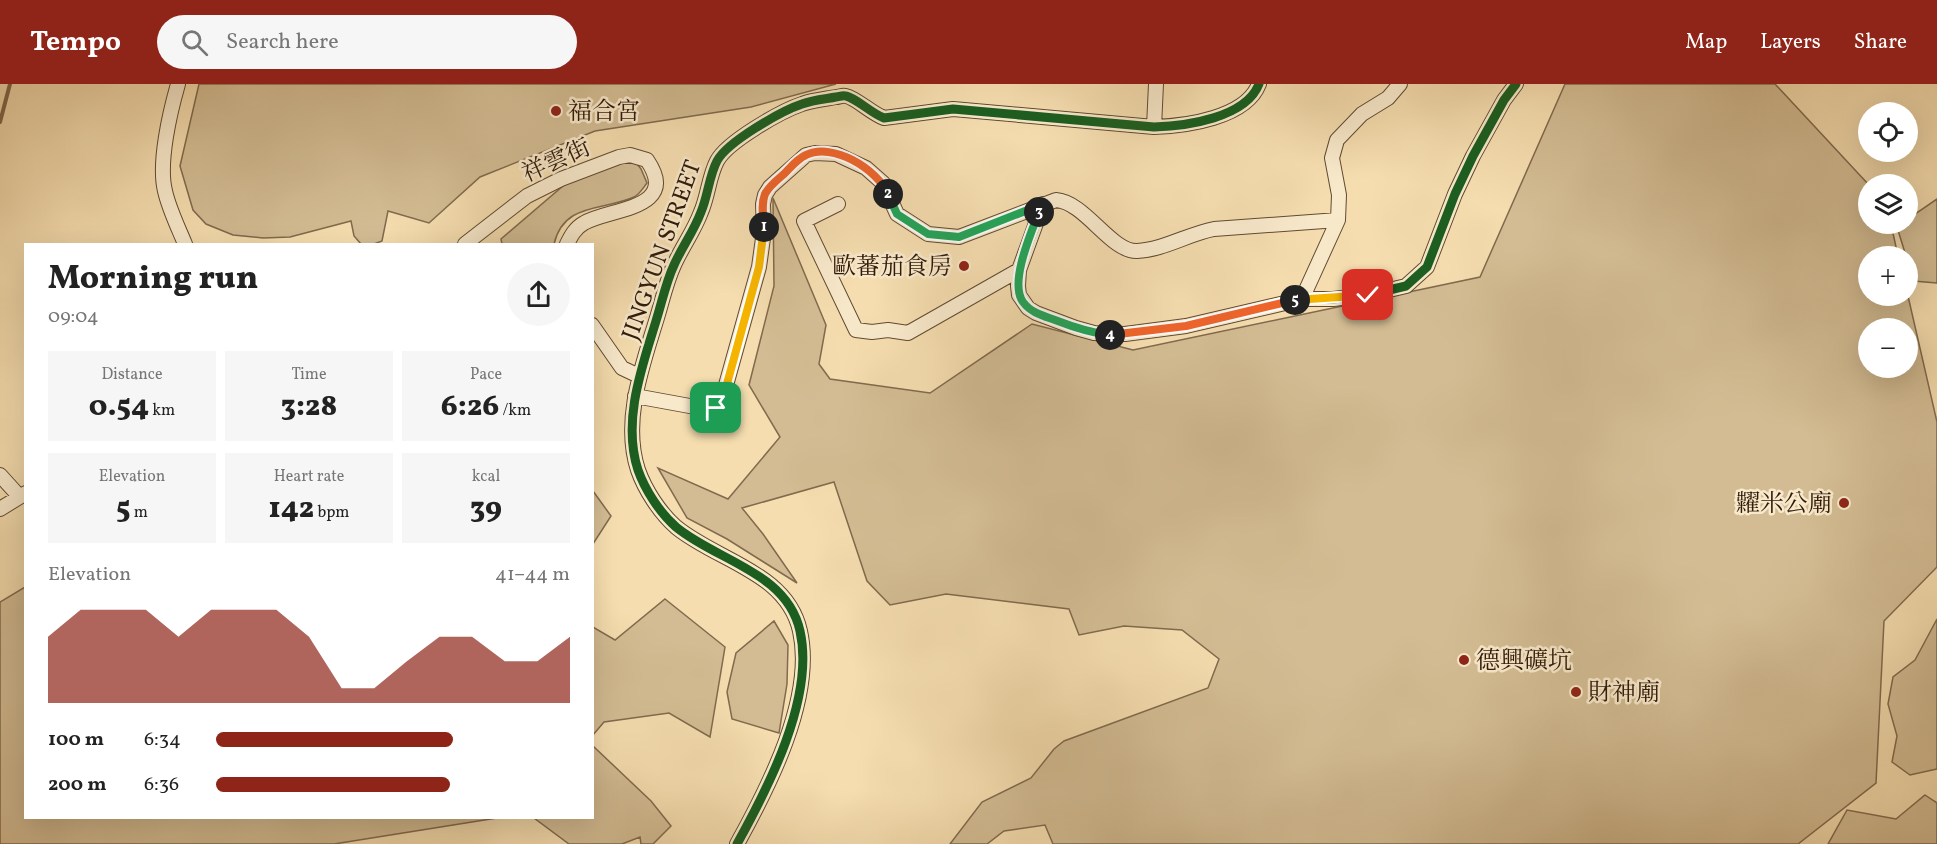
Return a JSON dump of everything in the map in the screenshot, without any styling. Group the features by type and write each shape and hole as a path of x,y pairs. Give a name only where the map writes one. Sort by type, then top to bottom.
{"street":[{"path":"178,84 171,108 163,181 185,243"},
{"path":"1154,127 1156,84"},
{"name":"JINGYUN STREET","path":"736,844 765,794 784,747 799,695 804,656 800,630 793,612 781,594 760,577 684,533 666,516 649,491 638,469 633,435 635,396 639,376 674,264 701,213 718,159 726,150 758,126 801,104 846,96 875,115 884,118 953,110 1177,127 1218,116 1243,105 1255,95 1258,84"},
{"path":"1302,299 1338,220 1339,195 1332,158 1337,140 1362,114 1388,98 1400,84"},
{"path":"1043,204 1019,270 1019,295 1028,308 1036,313 1076,328 1109,335 1186,326 1302,299 1333,299 1368,295 1406,286 1427,267 1455,194 1473,156 1504,100 1516,84"},
{"path":"635,396 706,409 716,408 722,403 760,260 765,195 770,187 806,155 836,154 866,168 883,183 897,214 928,234 959,237 1056,200 1071,204 1119,243 1137,251 1156,248 1199,232 1338,220"},
{"name":"祥雲街","path":"466,243 527,196 561,179 619,157 630,155 647,160 655,174 653,191 649,198 634,207 584,223 576,229 568,243"},
{"path":"838,204 804,221 856,330 872,332 888,330 908,333 1019,270"},
{"path":"594,328 622,368 639,376"},
{"path":"0,475 22,495 0,509"}],"shaded area":[{"path":"199,84 836,84 751,107 595,131 480,177 429,223 388,211 382,241 377,243 360,243 354,236 351,221 290,237 263,238 233,235 206,224 193,210 180,166"},
{"path":"1565,84 1775,84 1859,174 1858,234 1893,234 1896,246 1858,246 1858,306 1910,306 1913,318 1858,318 1858,378 1918,378 1918,339 1937,422 1937,567 1884,621 1876,783 1798,844 1053,844 1045,825 1004,831 987,844 950,844 982,802 1031,778 1054,749 1064,741 1208,688 1219,659 1182,630 1124,626 1079,635 1069,609 946,594 890,605 867,581 834,482 742,508 797,583 727,539 687,518 658,468 728,499 780,437 749,385 774,286 773,198 826,325 819,364 830,379 930,393 1032,324 1133,350 1480,277"},
{"path":"633,159 641,169 647,183 636,196 576,214 559,230 554,243 502,243 501,239 570,180"},
{"path":"1937,199 1937,283 1918,281 1918,246 1903,246 1899,234 1918,234 1918,212"},
{"path":"594,492 611,516 594,542"},
{"path":"24,588 24,819 491,819 334,844 0,844 0,602"},
{"path":"665,599 725,647 710,737 669,713 604,722 594,734 594,628 615,640"},
{"path":"1937,619 1937,769 1910,775 1892,762 1897,736 1888,704 1893,677 1915,660"},
{"path":"774,621 788,645 787,684 779,733 732,719 727,692 736,653"},
{"path":"594,747 651,801 671,826 653,844 641,844 640,837 622,844 569,844 535,819 594,819"},
{"path":"1925,795 1937,803 1937,844 1828,844 1847,810 1896,819"}],"waterway":[{"path":"0,122 10,84"}],"cycle path":[{"path":"737,844 775,770 795,713 801,685 803,657 800,631 793,611 766,581 693,539 664,515 641,478 632,433 640,375 666,285 677,258 698,219 717,161 743,136 781,113 806,103 842,96 854,100 884,118 953,109 1154,127 1198,122 1229,112 1252,96 1259,84"},
{"path":"1043,204 1019,270 1019,295 1028,308 1036,313 1094,333 1125,334 1186,326 1302,299 1333,299 1368,295 1406,286 1427,267 1455,194 1473,156 1504,100 1516,84"}],"place":[{"name":"福合宮","path":"556,111"},
{"name":"歐蕃茄食房","path":"964,266"},
{"name":"糶米公廟","path":"1844,503"},
{"name":"德興礦坑","path":"1464,660"},
{"name":"財神廟","path":"1576,692"}],"route":[{"path":"716,408 722,403 759,267 764,231 765,195 770,187 797,161 806,155 815,153 847,157 866,168 883,183 897,214 928,234 959,237 1043,204 1019,270 1019,295 1028,308 1036,313 1094,333 1125,334 1186,326 1302,299 1333,299 1368,295"}]}
